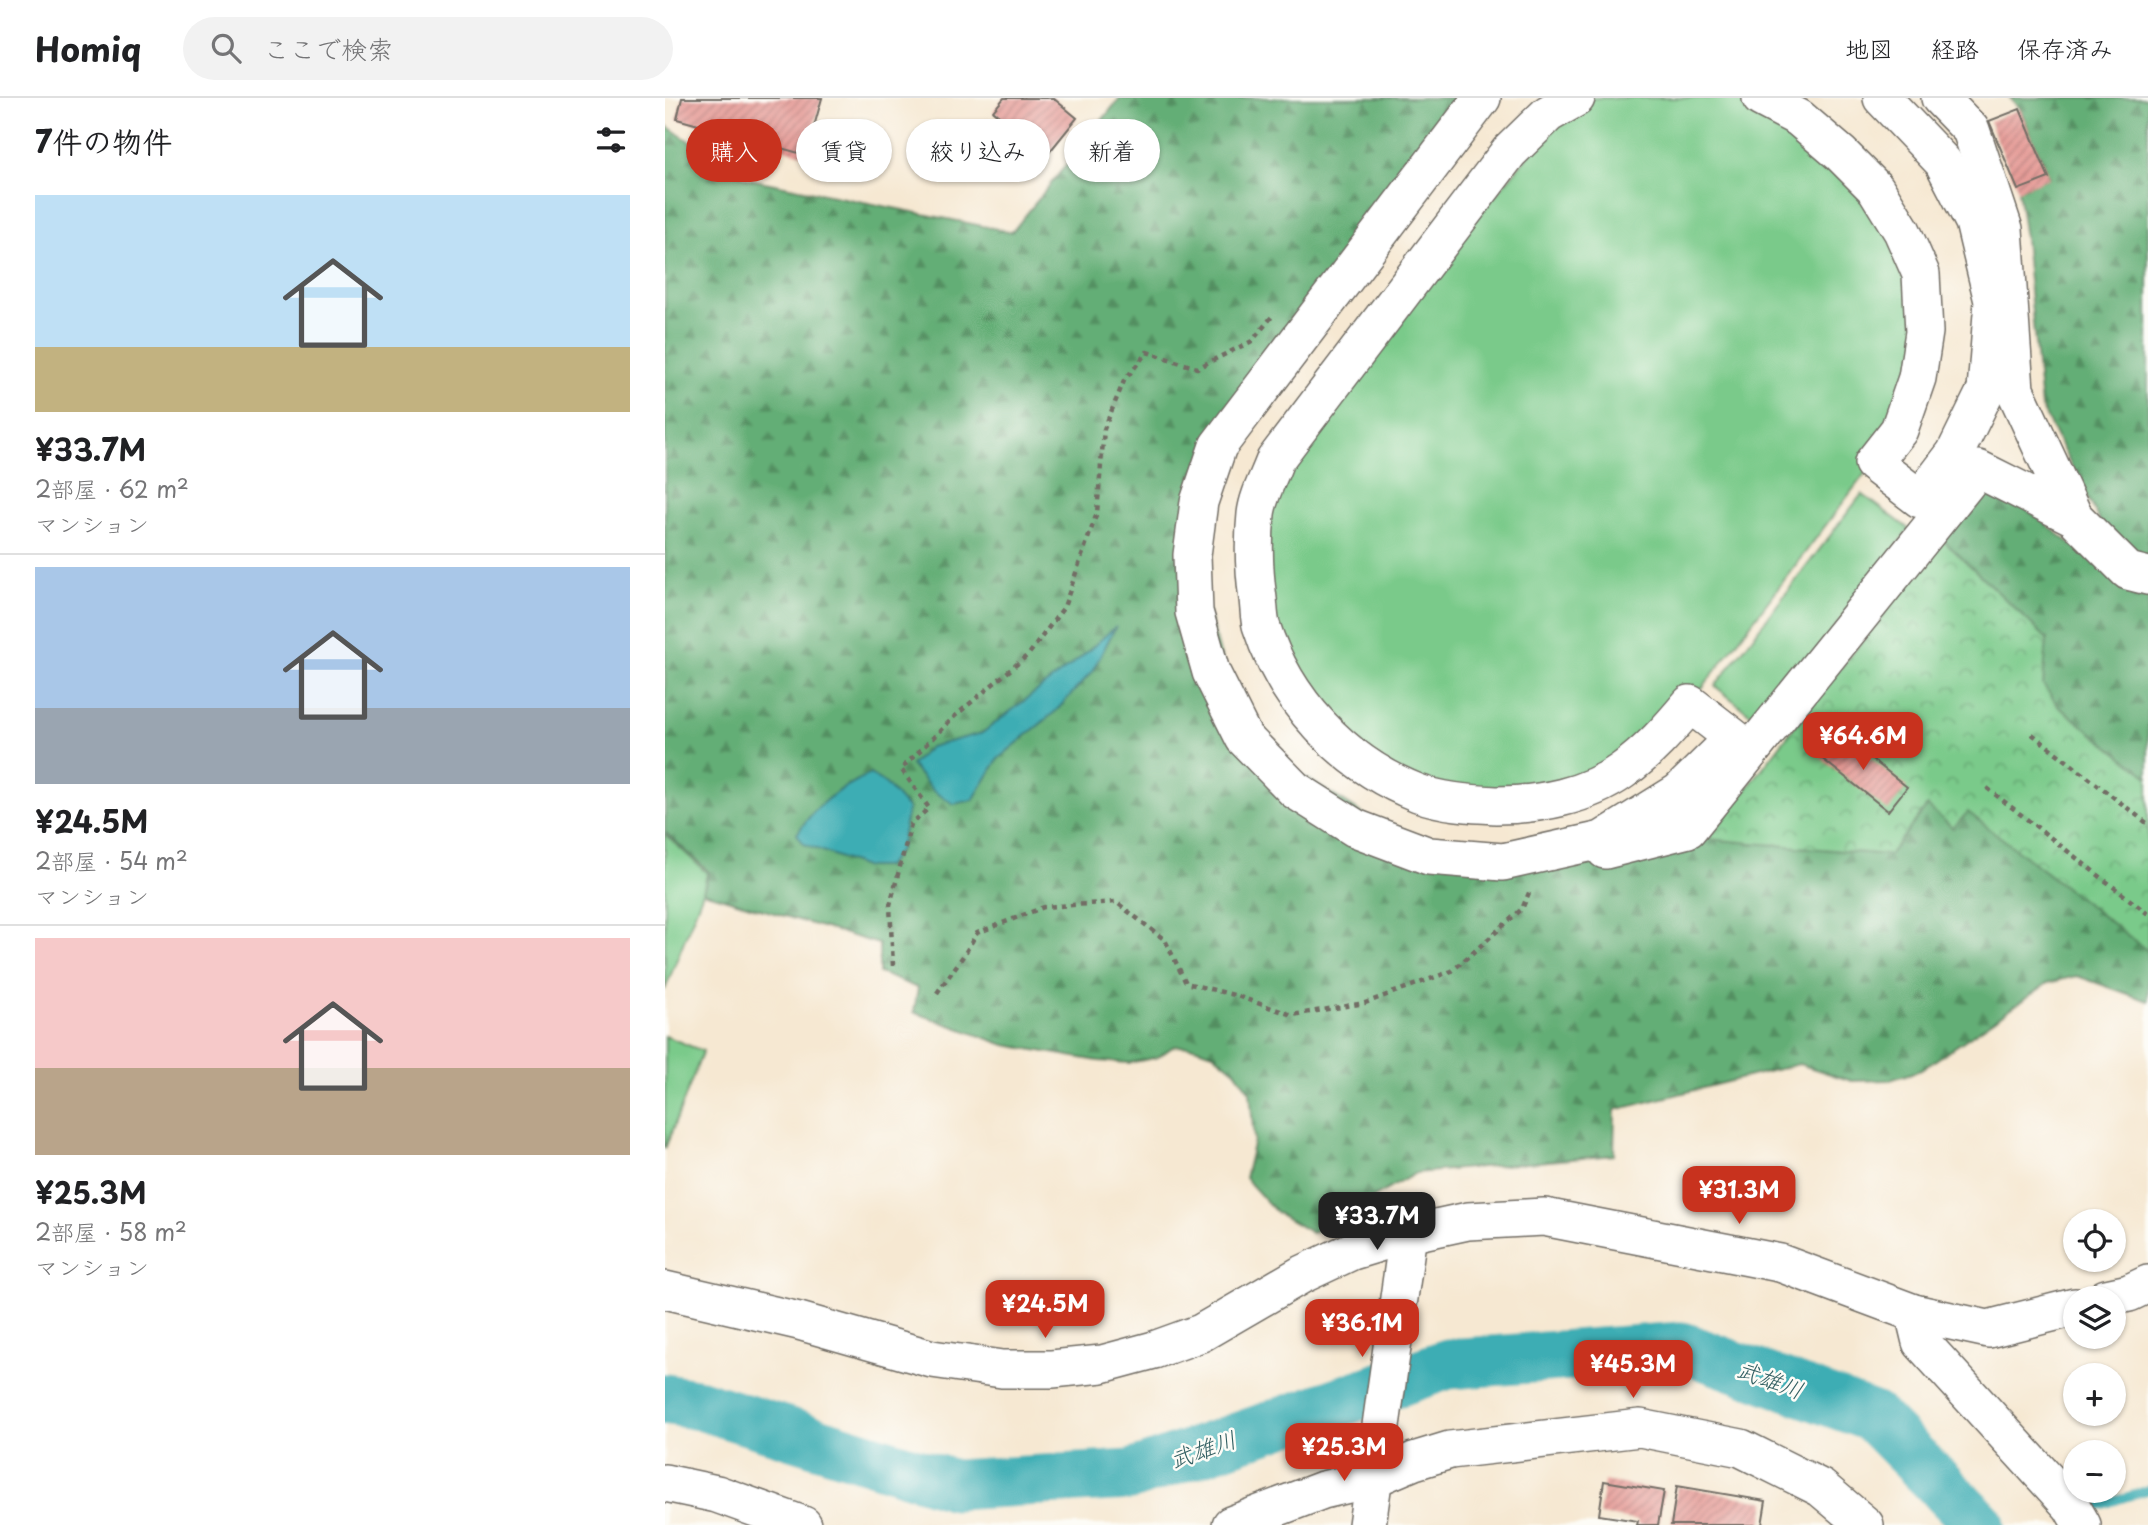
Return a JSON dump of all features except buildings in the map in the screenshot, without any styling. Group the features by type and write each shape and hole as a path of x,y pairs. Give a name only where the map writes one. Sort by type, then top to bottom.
{"street":[{"path":"1482,98 1219,446 1199,502 1192,555 1194,612 1212,673 1244,738 1295,790 1355,828 1429,856 1503,862 1602,840 1679,792 1734,738 1689,704 1658,742 1621,772 1583,791 1548,800 1510,805 1465,804 1421,794 1377,774 1337,744 1303,707 1280,668 1261,624 1254,565 1256,512 1275,460 1509,152 1548,114 1576,98"},
{"path":"1761,98 1799,118 1876,189 1902,231 1921,274 1924,332 1917,378 1899,430 1873,463 1920,499 1955,453 1986,390 1993,301 1974,222 1943,162 1882,98"},
{"path":"1940,98 1971,130 2004,229 2015,390 2074,517"},
{"path":"1573,858 1688,829 1978,469 2074,517 2128,570 2148,576"},
{"path":"665,1290 799,1321 932,1359 1002,1369 1102,1364 1154,1350 1201,1333 1301,1275 1352,1251 1408,1234 1468,1221 1544,1217 1780,1264 1914,1312 1988,1329 2063,1310"},
{"path":"1367,1525 1408,1234"},
{"path":"2126,1294 2148,1284"},
{"path":"1914,1312 1921,1342 2071,1506 2082,1525"},
{"path":"1231,1525 1323,1490 1376,1464 1414,1461 1450,1450 1640,1429 1741,1448 1821,1488 1865,1525"},
{"path":"665,1482 717,1494 803,1525"}],"path":[{"path":"893,966 890,905 911,824 929,808 901,769 955,716 1029,653 1064,607 1097,513 1104,429 1124,381 1147,352 1197,369 1252,341 1276,312"},
{"path":"2032,734 2148,824"},
{"path":"1987,788 2148,914"},
{"path":"937,993 977,933 1044,907 1116,902 1165,940 1186,984 1234,995 1291,1015 1365,1003 1452,971 1522,909 1539,868 1573,858"}],"green space":[{"path":"1120,98 1480,98 1218,446 1192,555 1244,738 1429,856 1602,840 1605,863 1708,839 1889,855 1927,806 1967,811 2148,951 2148,1001 2077,976 2048,983 1921,1070 1890,1080 1852,1081 1799,1064 1615,1110 1614,1155 1416,1173 1312,1233 1276,1212 1245,1178 1254,1140 1250,1092 1235,1071 1213,1053 1194,1047 1174,1046 1158,1057 1130,1063 1098,1061 1005,1045 914,1012 918,988 879,973 879,944 703,892 709,872 665,832 665,125 686,139 686,182 765,182 1012,232 1064,167 1064,182 1160,182 1160,119 1103,119"},
{"path":"1576,98 1761,98 1876,189 1924,332 1873,463 1690,704 1548,800 1377,774 1261,624 1275,460"},
{"path":"2010,98 2148,98 2148,561 2105,531 2041,407 2018,190 2049,177 2020,109"},
{"path":"1862,494 1909,529 1762,723 1715,686"},
{"path":"1985,495 2021,505 2128,588 2148,594 2148,777 2059,707 2043,685 2047,639 1943,540"},
{"path":"1943,540 2047,639 2043,685 2059,707 2148,777 2148,951 1968,812 1953,828 1927,806 1889,855 1708,839"},
{"path":"665,834 707,873 703,892 665,990"},
{"path":"665,1036 703,1051 665,1149"}],"water":[{"path":"1116,626 1092,672 1056,711 998,759 973,800 954,804 933,791 911,765 930,747 982,733 1080,658"},
{"path":"870,774 886,784 908,809 900,849 886,867 864,867 804,844 797,834 812,813 838,792"}],"waterway":[{"name":"武雄川","path":"665,1399 700,1405 954,1485 1131,1475 1448,1364 1682,1347 1873,1417 1980,1525"},
{"path":"2092,1508 2148,1490"}]}
